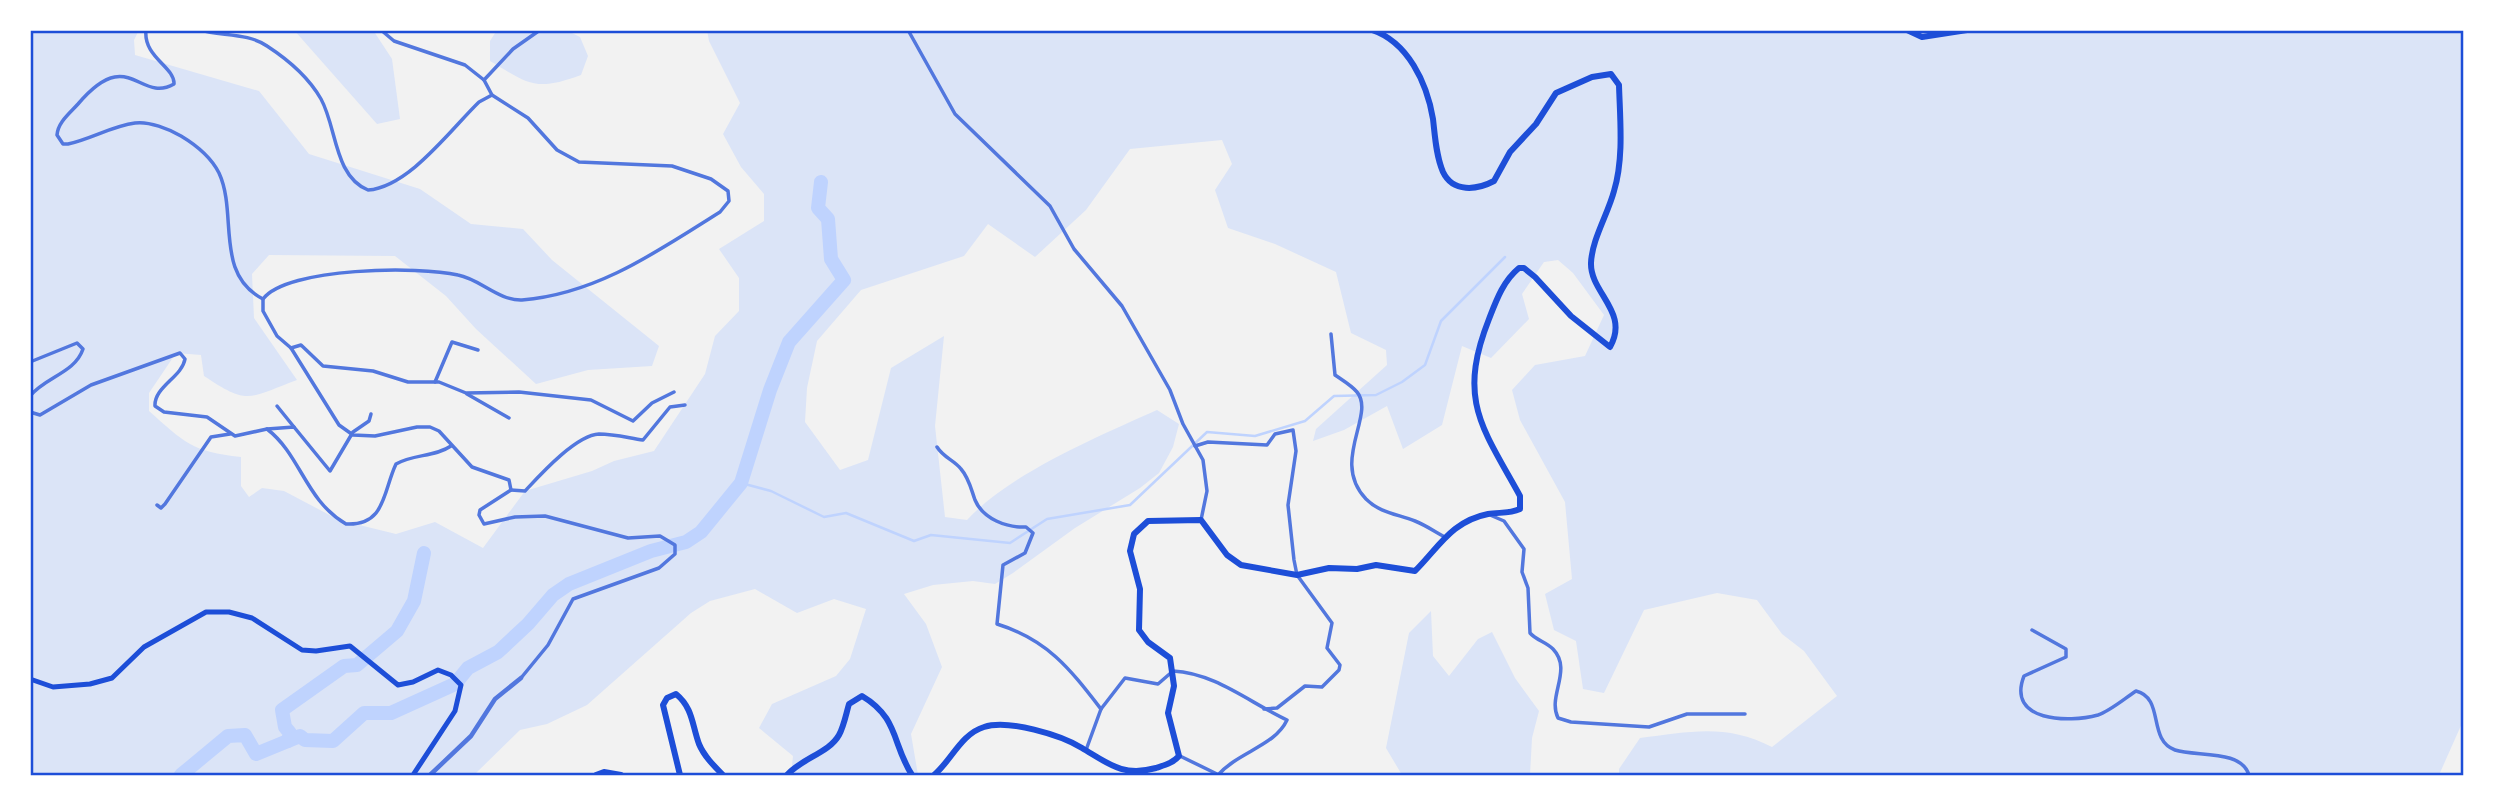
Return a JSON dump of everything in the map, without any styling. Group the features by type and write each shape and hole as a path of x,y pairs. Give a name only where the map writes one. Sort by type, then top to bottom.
{"main road":[{"path":"934,775 969,735 984,727 1021,726 1086,750 1115,769 1133,772 1160,767 1179,756 1168,713 1174,671 1170,658 1147,642 1139,630 1140,589 1130,551 1134,534 1148,521 1200,520 1227,555 1241,565 1297,575 1329,568 1357,569 1376,565 1415,571 1443,536 1456,526 1486,514 1512,513 1520,509 1522,504 1478,418 1474,394 1474,367 1495,303 1512,274 1519,268 1530,273 1560,306 1610,347 1617,333 1609,305 1591,263 1618,176 1619,85 1611,74 1602,74 1560,90 1536,124 1510,152 1494,181 1472,188 1462,188 1452,183 1442,169 1432,114 1415,66 1386,36 1372,30"},
{"path":"1907,30 1922,37 1967,30"},
{"path":"30,679 53,687 90,684 112,678 144,647 187,621 206,612 229,612 252,618 302,650 316,651 350,646 398,685 413,682 438,670 451,675 461,685 455,711 413,775"},
{"path":"680,775 663,705 672,694 685,701 699,744 723,775"},
{"path":"788,775 799,762 831,745 841,730 849,704 862,696 890,719 912,775"},
{"path":"596,775 604,772 621,775"}],"street":[{"path":"146,30 148,48 173,76 174,83 158,88 124,76 106,78 71,112 57,135 63,144 68,145 111,129 141,123 172,130 197,146 219,173 226,195 227,230 236,272 243,286 263,299 267,319 277,336 291,348 339,425 353,435 375,436 430,427 439,431 472,467 504,476 509,480 511,490"},
{"path":"200,30 257,40 306,79 328,113 346,173 360,187 368,190 391,183 412,169 479,102 492,95"},
{"path":"263,299 272,288 301,278 379,271 440,271 460,275 512,299 557,293 607,279 631,268 720,212 729,201 728,191 711,179 672,166 579,162 557,149 528,118 492,95 484,80 454,59 394,41 382,30"},
{"path":"484,80 513,49 540,30"},
{"path":"908,30 955,114 1050,206 1074,249 1122,306 1170,390 1203,460 1207,483 1200,520"},
{"path":"1331,334 1335,376 1357,392 1362,403 1350,474 1360,491 1376,506 1393,516 1414,521 1443,536"},
{"path":"435,382 452,342 478,350"},
{"path":"30,362 77,343 83,349 69,368 38,386 30,396"},
{"path":"291,348 301,345 323,366 373,371 408,382 435,382 466,393 509,418"},
{"path":"30,412 40,415 91,385 180,353 185,359 183,366 158,396 155,406 164,412 206,417 232,434"},
{"path":"466,393 519,392 591,400 633,421 652,402 674,392"},
{"path":"430,775 471,736 495,698 521,678 548,645 573,600 659,568 675,554 675,545 660,536 628,538 545,516 515,517 492,524 481,521 480,510 511,490 525,491 552,463 587,438 597,434 643,440 670,407 685,405"},
{"path":"276,406 330,471 353,432 369,421 372,414"},
{"path":"157,505 161,508 165,503 211,437 294,427"},
{"path":"267,429 290,453 310,492 346,524 362,523 379,513 396,464 407,457 423,456 451,446"},
{"path":"1195,446 1208,442 1266,444 1275,434 1293,430 1297,451 1287,505 1297,575 1332,623 1327,648 1338,660 1339,670 1322,687 1305,687 1277,708 1264,709"},
{"path":"937,447 943,456 961,469 971,486 976,503 991,517 1014,528 1026,527 1033,533 1026,552 1003,565 998,624 1027,634 1069,669 1101,709"},
{"path":"1486,514 1504,521 1524,549 1522,572 1528,588 1530,633 1553,649 1562,673 1556,703 1558,718 1571,722 1649,727 1687,714 1745,714"},
{"path":"2032,630 2067,652 2059,661 2024,676 2021,688 2027,706 2032,711 2052,720 2099,715 2136,691 2143,693 2151,700 2157,726 2165,743 2174,749 2234,760 2243,764 2249,775"},
{"path":"1086,750 1101,709 1125,678 1158,684 1174,671 1188,671 1218,683 1287,720 1281,732 1230,762 1219,775 1179,756"}],"shaded area":[{"path":"30,30 139,30 134,40 135,55 259,91 309,154 420,189 471,224 523,229 552,260 659,346 652,366 588,370 536,384 476,329 446,296 395,256 269,255 252,274 254,318 297,380 258,395 240,395 204,376 201,355 176,353 149,393 149,411 181,438 211,452 241,457 241,486 249,497 262,488 284,491 339,520 396,534 435,522 483,548 525,491 592,471 614,461 654,451 705,374 715,336 739,311 739,278 719,249 764,221 764,194 741,167 723,134 740,103 709,41 707,30 2463,30 2463,721 2439,775 1619,775 1619,769 1640,738 1691,732 1723,732 1755,739 1772,747 1837,696 1804,651 1782,634 1757,600 1717,593 1644,610 1604,693 1583,689 1576,641 1554,630 1545,594 1572,579 1565,502 1520,420 1512,390 1535,365 1585,356 1604,315 1573,273 1558,260 1544,262 1522,294 1529,319 1491,358 1462,346 1442,425 1403,449 1387,406 1344,430 1313,441 1316,429 1387,365 1386,350 1351,333 1336,272 1275,244 1228,228 1215,190 1232,164 1222,140 1130,149 1086,210 1035,257 988,224 964,256 861,290 817,341 807,388 805,422 840,470 868,460 891,368 944,336 935,426 945,517 967,520 1006,487 1030,472 1082,444 1157,410 1179,424 1173,447 1159,473 1013,573 995,584 973,581 933,585 904,594 926,624 942,667 911,734 918,775 791,775 793,756 759,728 772,704 836,676 850,659 866,609 834,599 797,613 755,589 710,601 691,613 587,705 547,724 520,730 474,775 30,775"},
{"path":"294,30 373,30 392,59 400,119 377,124"},
{"path":"497,30 566,30 580,37 588,56 581,75 542,84 514,75 490,61 490,41"},
{"path":"1431,611 1433,656 1449,676 1478,639 1492,632 1515,678 1539,711 1532,738 1530,775 1402,775 1386,748 1409,633"}],"waterway":[{"path":"181,775 228,736 245,735 256,754 300,736 305,740 333,741 364,713 391,713 455,684 468,668 498,652 528,624 553,595 569,584 651,551 686,542 701,532 741,483 770,390 789,342 844,280 831,259 828,219 818,208 821,182"},
{"path":"741,483 771,491 824,517 846,513 914,541 931,535 1010,543 1047,519 1130,505 1207,432 1255,436 1305,421 1334,396 1376,395 1402,382 1425,365 1441,321 1505,257"},
{"path":"288,741 290,733 285,727 282,710 344,666 357,665 397,631 414,601 424,553"}]}
